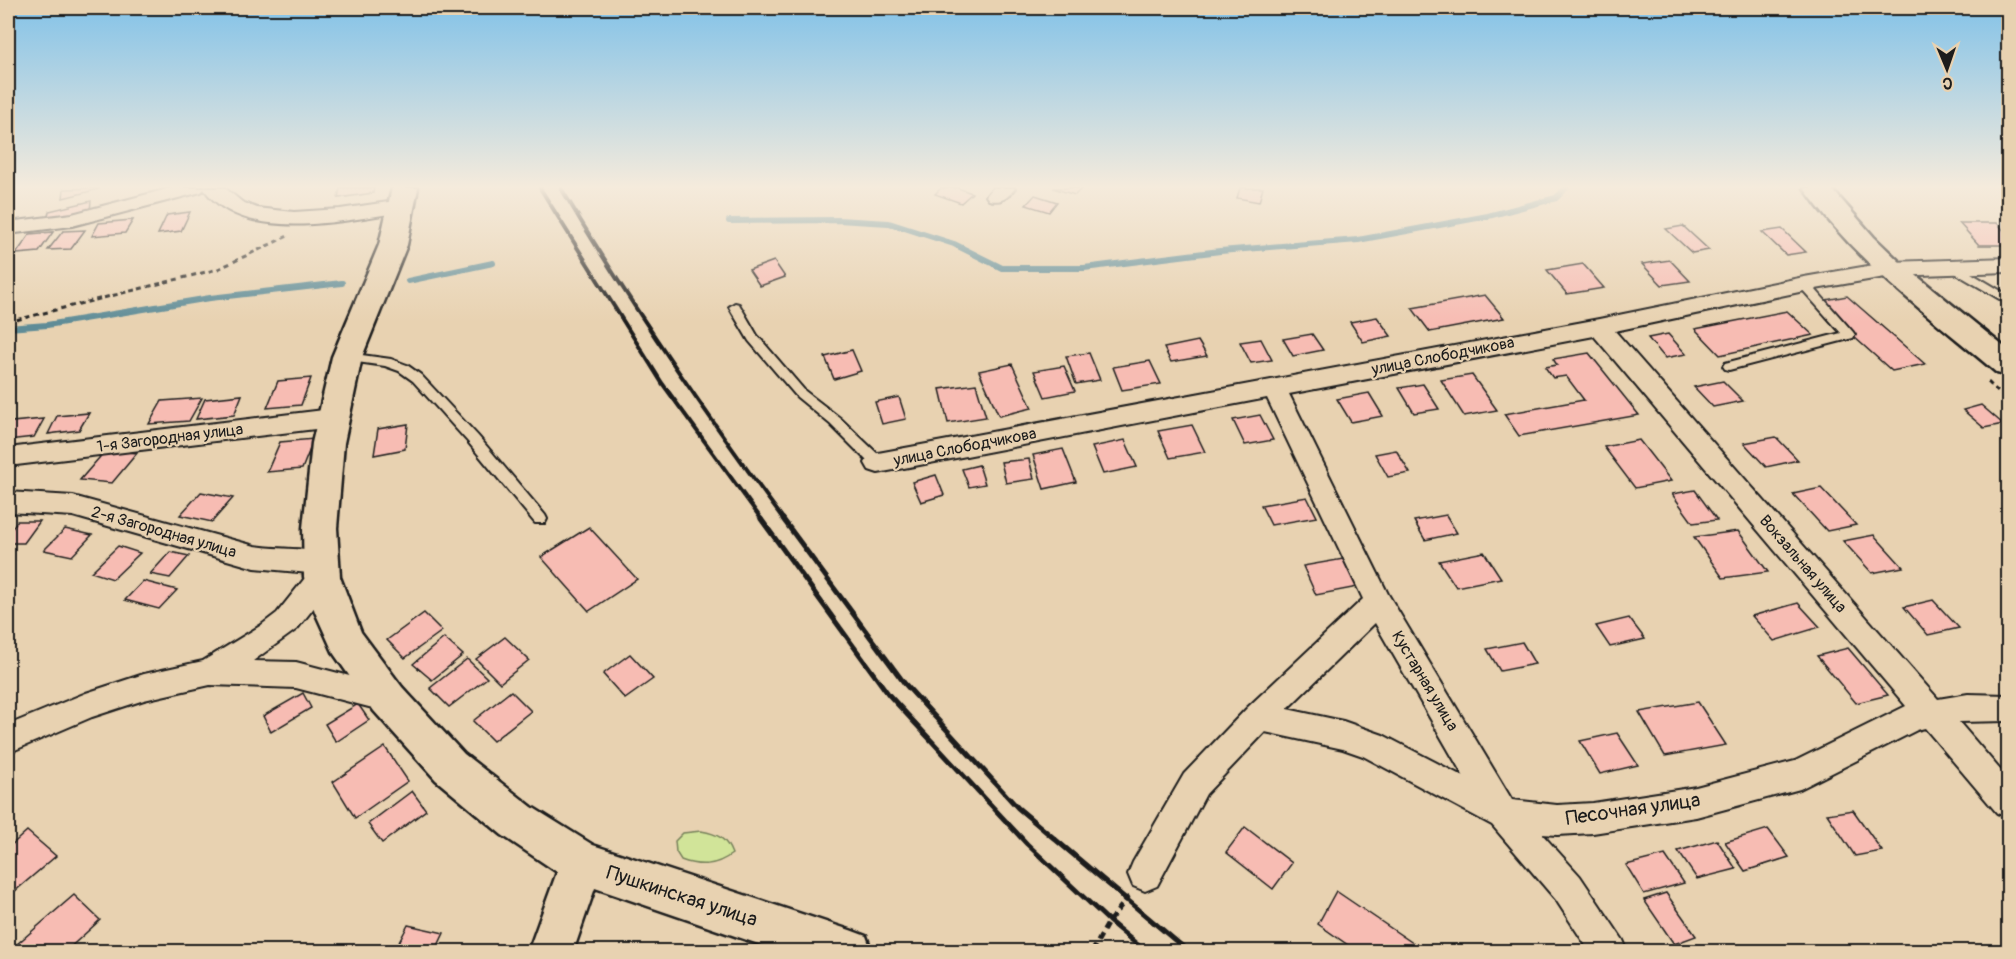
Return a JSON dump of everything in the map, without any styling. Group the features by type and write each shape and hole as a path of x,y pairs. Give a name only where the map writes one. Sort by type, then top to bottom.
{"street":[{"name":"Пушкинская улица","path":"396,233 381,279 347,357 332,418 322,491 322,570 333,612 347,643 388,699 450,767 518,821 582,863 849,951"},
{"path":"1855,233 1891,270 2008,366"},
{"name":"улица Слободчикова","path":"878,463 1599,327 1804,284 1891,270 2008,265"},
{"name":"Вокзальная улица","path":"1599,327 2008,802"},
{"name":"Кустарная улица","path":"1274,387 1378,602 1503,814 1568,888 1611,951"},
{"name":"1-я Загородная улица","path":"8,457 332,418"},
{"name":"2-я Загородная улица","path":"8,502 73,506 255,557 322,570"},
{"path":"210,672 270,635 287,621 322,570"},
{"path":"1145,874 1195,784 1259,717 1378,602"},
{"path":"8,739 86,706 144,687 210,672 296,675 388,699"},
{"name":"Песочная улица","path":"1259,717 1343,735 1372,745 1503,814 1557,820 1584,819 1696,802 1800,774 1893,725 1930,712 1968,707 2008,708"},
{"path":"550,951 582,863"}],"lane":[{"path":"1954,267 2008,300"},
{"path":"1730,366 1849,335 1804,284"},
{"path":"735,307 753,338 801,394 835,421 878,463"},
{"path":"347,357 387,362 403,368 417,378 473,439 540,519"}],"path":[{"path":"8,322 219,268 293,233"},
{"path":"1092,951 1109,921 1145,874"}],"green space":[{"path":"701,831 721,838 732,854 720,861 708,864 695,864 681,860 676,852 675,841 683,833"}],"building":[{"path":"52,233 39,252 16,254 30,234"},
{"path":"62,233 83,233 71,249 48,250"},
{"path":"94,233 125,233 125,233 92,236"},
{"path":"1670,233 1690,233 1709,250 1692,253"},
{"path":"1763,233 1786,233 1806,252 1786,255"},
{"path":"1968,233 2006,233 2008,235 2008,245 1979,245"},
{"path":"1670,260 1690,281 1662,285 1642,264"},
{"path":"774,261 785,277 760,286 749,270"},
{"path":"1583,264 1604,288 1567,294 1547,270"},
{"path":"1485,295 1504,318 1430,332 1412,308"},
{"path":"1847,296 1925,364 1892,371 1815,302"},
{"path":"1787,311 1813,335 1720,355 1695,329"},
{"path":"1377,317 1391,336 1363,342 1350,322"},
{"path":"1312,334 1323,350 1293,356 1283,339"},
{"path":"1668,334 1686,354 1665,358 1648,338"},
{"path":"1261,339 1272,360 1251,363 1240,342"},
{"path":"1198,341 1207,356 1171,362 1164,348"},
{"path":"852,350 861,371 834,379 825,357"},
{"path":"1089,353 1100,380 1076,384 1066,356"},
{"path":"1589,353 1639,415 1519,436 1504,414 1584,400 1566,376 1553,378 1545,367 1557,365 1553,359"},
{"path":"1150,361 1161,384 1122,390 1113,367"},
{"path":"1012,364 1032,408 999,416 979,371"},
{"path":"1064,366 1075,391 1045,397 1034,371"},
{"path":"1472,375 1497,410 1464,416 1441,380"},
{"path":"311,378 301,405 267,408 278,381"},
{"path":"1723,381 1743,401 1713,407 1694,387"},
{"path":"976,384 986,417 948,423 940,389"},
{"path":"1423,384 1439,409 1414,413 1399,388"},
{"path":"1369,393 1383,416 1351,422 1337,399"},
{"path":"242,395 234,415 196,419 205,399"},
{"path":"899,397 906,419 882,424 875,402"},
{"path":"202,398 189,421 149,424 162,401"},
{"path":"1981,405 2003,424 1984,428 1963,410"},
{"path":"89,413 79,430 48,434 57,416"},
{"path":"1260,415 1273,440 1245,445 1233,420"},
{"path":"44,419 34,437 8,440 8,430 12,422"},
{"path":"408,424 405,449 374,455 378,429"},
{"path":"1192,425 1205,452 1170,458 1158,431"},
{"path":"1776,437 1798,460 1766,467 1744,443"},
{"path":"314,439 302,469 267,472 280,442"},
{"path":"1125,440 1137,467 1103,474 1092,447"},
{"path":"1639,440 1671,481 1635,488 1604,447"},
{"path":"1063,449 1076,482 1044,489 1033,455"},
{"path":"106,450 137,453 112,483 80,480"},
{"path":"1396,450 1410,473 1388,477 1375,454"},
{"path":"1029,459 1034,479 1006,483 1001,462"},
{"path":"979,465 985,484 969,487 962,469"},
{"path":"936,475 944,495 921,502 912,482"},
{"path":"1821,488 1856,525 1827,531 1793,494"},
{"path":"1695,490 1717,520 1693,523 1672,494"},
{"path":"201,492 233,498 212,522 180,515"},
{"path":"1307,497 1317,517 1271,525 1261,505"},
{"path":"1446,515 1457,533 1425,540 1414,521"},
{"path":"17,521 40,521 24,543 8,543 8,534"},
{"path":"589,527 637,579 589,611 541,557"},
{"path":"65,529 92,535 72,556 44,550"},
{"path":"1738,531 1768,572 1723,578 1694,537"},
{"path":"1874,535 1903,567 1872,573 1843,541"},
{"path":"118,546 140,553 113,579 91,572"},
{"path":"170,552 189,556 170,578 150,574"},
{"path":"1484,552 1501,578 1456,587 1439,561"},
{"path":"1349,558 1363,586 1316,595 1303,566"},
{"path":"143,581 177,590 159,609 125,600"},
{"path":"1933,600 1959,628 1928,635 1904,607"},
{"path":"1798,603 1820,627 1774,641 1752,616"},
{"path":"424,613 442,631 405,658 387,640"},
{"path":"1629,618 1645,639 1610,647 1596,626"},
{"path":"505,637 529,660 500,683 476,659"},
{"path":"444,638 463,655 432,680 413,664"},
{"path":"1522,642 1535,664 1500,671 1487,649"},
{"path":"1848,648 1888,695 1856,703 1817,656"},
{"path":"630,654 653,679 625,699 603,674"},
{"path":"467,659 487,678 449,707 430,688"},
{"path":"511,691 531,711 493,741 473,721"},
{"path":"303,693 311,708 271,732 263,716"},
{"path":"1698,702 1726,745 1665,756 1639,712"},
{"path":"358,704 369,720 336,742 325,724"},
{"path":"1617,733 1638,765 1600,774 1580,741"},
{"path":"385,747 408,781 355,818 333,782"},
{"path":"412,791 426,810 382,843 368,824"},
{"path":"1853,810 1882,851 1855,856 1827,814"},
{"path":"1245,827 1292,863 1273,889 1226,852"},
{"path":"1768,829 1789,857 1745,871 1725,842"},
{"path":"27,831 56,856 8,897 8,848"},
{"path":"1717,840 1736,869 1697,879 1678,851"},
{"path":"1665,855 1684,883 1644,894 1626,865"},
{"path":"1336,891 1423,950 1422,952 1358,952 1318,924"},
{"path":"1666,893 1696,936 1674,944 1644,900"},
{"path":"74,895 100,920 65,952 23,952 16,945"},
{"path":"408,925 444,933 435,952 394,952"}],"waterway":[{"path":"919,233 954,244 1002,268 1084,268 1220,251 1358,240 1397,233"},
{"path":"408,281 493,263"},
{"path":"8,328 47,325 210,298 342,283"}],"railway":[{"path":"568,233 662,383 762,520"},
{"path":"588,233 668,357 784,520"},
{"path":"761,519 889,695 1027,844 1109,921 1146,952"},
{"path":"783,519 905,684 1018,808 1189,952"}]}
